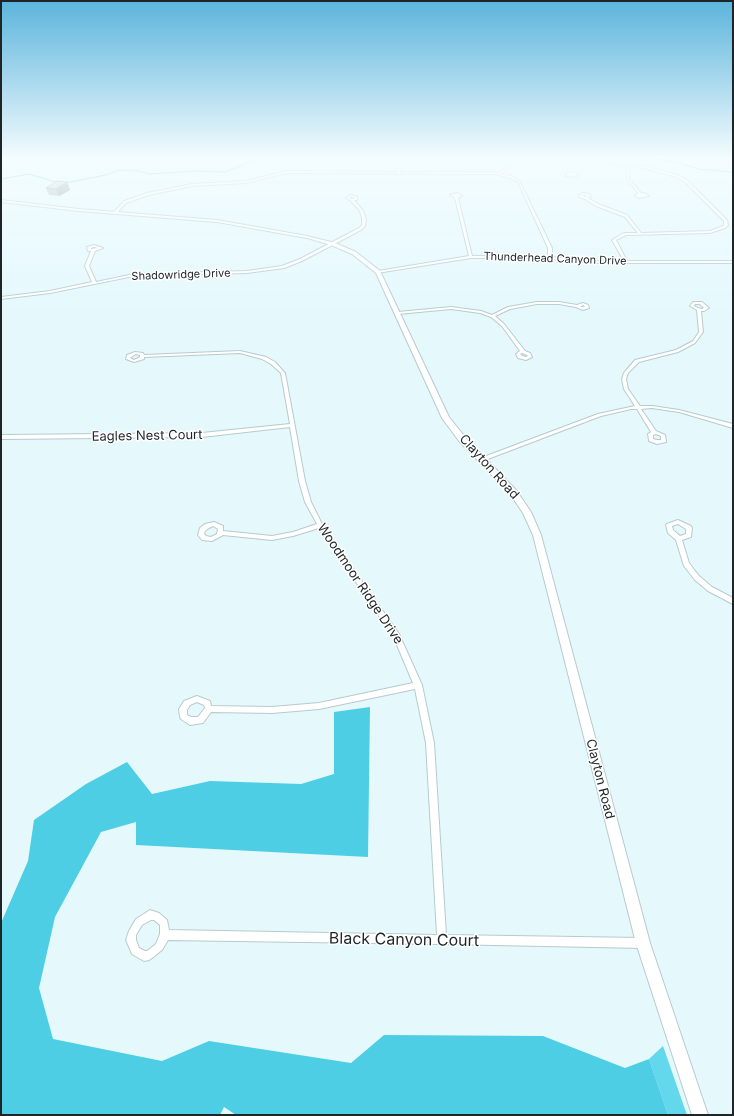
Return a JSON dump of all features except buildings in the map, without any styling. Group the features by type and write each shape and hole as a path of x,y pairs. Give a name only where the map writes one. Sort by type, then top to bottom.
{"main road":[{"name":"Clayton Road","path":"85,210 224,222 307,237 333,244 362,258 378,272 446,418 462,439 483,459 521,503 533,525 542,547 643,943 700,1115"}],"street":[{"path":"112,213 111,211 113,210"},
{"name":"Shadowridge Drive","path":"1,298 50,292 94,282 149,274 238,273 266,270 297,262 355,233 364,225 364,219 360,210"},
{"path":"460,210 471,257"},
{"path":"532,210 550,248 550,258"},
{"path":"610,210 626,216 640,233"},
{"path":"626,262 614,240 625,234 710,232 721,229 727,224 725,219 716,210"},
{"path":"93,251 87,266 94,282"},
{"name":"Thunderhead Canyon Drive","path":"378,272 471,257 550,258 593,262 733,262"},
{"path":"492,316 509,308 537,303 559,303 578,306"},
{"path":"398,313 451,308 471,310 492,316 504,325 523,352"},
{"path":"654,432 637,407 624,383 624,376 627,370 637,361 678,351 694,342 700,332 699,309"},
{"name":"Woodmoor Ridge Drive","path":"143,356 230,352 250,354 264,358 273,363 283,373 302,481 308,502 320,525 397,636 418,685 430,743 442,940"},
{"path":"483,459 600,415 637,407 680,410 733,426"},
{"name":"Eagles Nest Court","path":"1,437 172,437 292,425"},
{"path":"221,533 272,538 293,534 320,525"},
{"path":"679,539 686,564 697,578 710,589 733,601"},
{"path":"209,709 272,710 319,706 418,685"},
{"path":"150,915 156,916 164,922 165,935 159,947 149,955 139,954 132,946 131,940 135,927 144,918 150,915"},
{"name":"Black Canyon Court","path":"165,935 643,943"}],"shaded area":[{"path":"370,707 368,857 136,845 136,822 101,832 55,917 39,988 53,1039 162,1061 209,1041 351,1063 384,1035 543,1036 625,1068 649,1059 668,1115 236,1115 224,1107 220,1115 1,1115 1,923 28,861 34,820 86,784 127,762 152,794 210,781 301,784 334,774 334,712"},
{"path":"663,1046 687,1115 668,1115 649,1059"}]}
